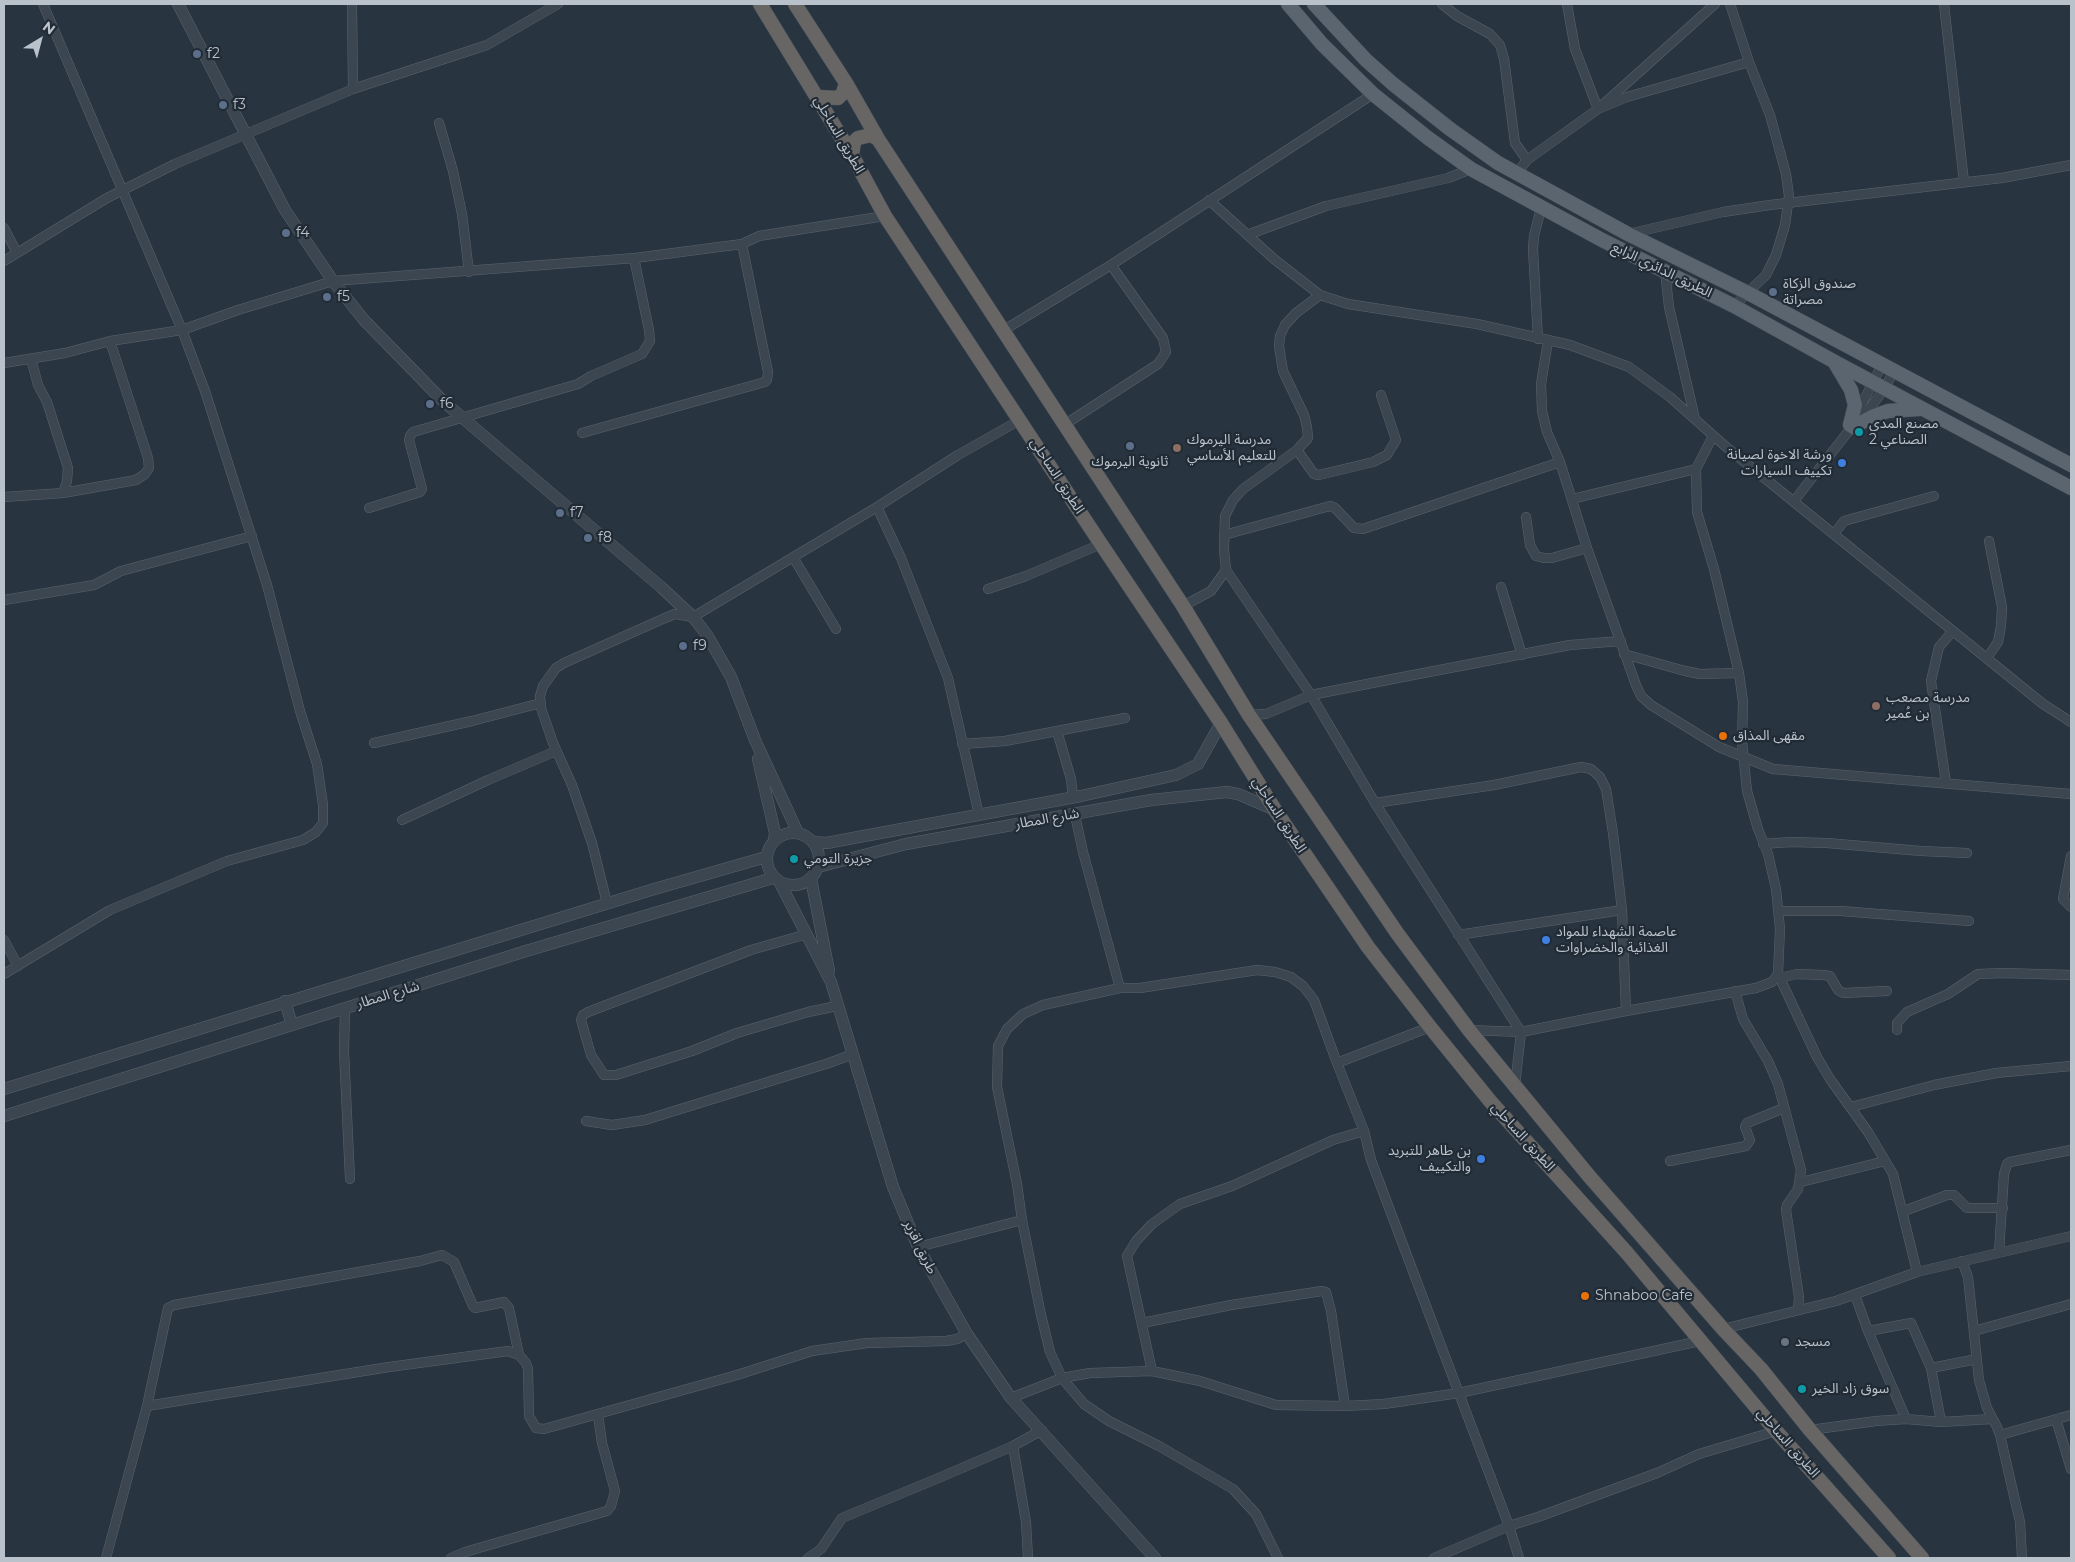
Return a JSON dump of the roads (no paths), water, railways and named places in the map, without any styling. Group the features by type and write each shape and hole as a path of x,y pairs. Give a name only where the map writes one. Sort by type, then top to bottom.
{"highway":[{"name":"الطريق الساحلي","path":"760,4 852,155 885,216 1101,544 1221,722 1275,810 1368,947 1490,1101 1627,1253 1776,1431 1889,1558"},
{"name":"الطريق الساحلي","path":"795,4 846,83 878,139 1182,606 1249,715 1365,888 1469,1030 1514,1086 1589,1176 1723,1329 1761,1369 1810,1430 1922,1558"},
{"path":"817,97 838,98 843,93 846,83"},
{"path":"852,155 854,142 858,138 865,135 878,139"}],"main road":[{"name":"الطريق الدائري الرابع","path":"1288,4 1322,44 1373,94 1428,138 1471,168 1541,208 1734,306 1878,386 2071,488"},
{"name":"الطريق الدائري الرابع","path":"1314,4 1366,60 1393,84 1476,148 1517,173 1628,234 1748,293 2071,465"},
{"path":"1835,362 1851,390 1854,405 1850,428"},
{"path":"1850,428 1888,411 1922,409"}],"street":[{"path":"4,974 110,910 227,861 303,840 320,828 323,823 319,772 300,711 267,585 205,391 182,330 43,4"},
{"path":"178,4 285,210 333,281 364,320 398,357 464,419 627,558 693,617 707,635 725,665 755,740 798,833 813,842 819,854 818,867 811,879 797,886 789,886 777,880 769,872 766,857 774,840 785,834 798,833"},
{"path":"352,4 353,89"},
{"path":"4,261 67,221 175,164 353,89 487,45 558,4"},
{"path":"1442,4 1457,16 1490,34 1500,45 1504,59 1515,142 1527,160"},
{"path":"1567,4 1575,49 1598,109"},
{"path":"1517,173 1527,160 1598,109 1715,4"},
{"path":"1730,4 1778,144 1786,174 1789,204 1776,255 1766,275 1734,306"},
{"path":"1944,4 1964,182"},
{"path":"1598,109 1627,97 1749,62"},
{"path":"1004,330 1111,265 1373,94"},
{"path":"439,124 453,170 469,272"},
{"path":"1628,234 1723,212 2002,178 2071,165"},
{"path":"1246,235 1326,206 1448,178 1471,168"},
{"path":"1210,200 1246,235 1320,295 1348,304 1477,324 1570,345 1629,367 1670,397 1713,436 2043,704 2071,722"},
{"path":"1538,339 1533,249 1534,236 1541,208"},
{"path":"4,363 31,360 110,341 182,330 238,310 333,281 634,258 742,244 759,236 885,216"},
{"path":"4,228 17,253"},
{"path":"582,433 767,380 768,372 742,244"},
{"path":"369,508 420,492 422,489 409,440 413,432 464,419 578,384 603,370 636,359 642,354 650,341 634,258"},
{"path":"1064,425 1158,364 1166,352 1165,345 1158,331 1111,265"},
{"path":"1665,271 1670,306 1695,419"},
{"path":"1320,295 1296,313 1285,325 1280,336 1280,359 1307,428 1308,438 1298,450 1244,489 1233,500 1225,516 1226,570 1311,695 1375,803 1521,1032 1514,1086"},
{"path":"4,496 63,492 136,480 145,474 149,468 148,458 110,341"},
{"path":"1548,341 1541,384 1542,411 1547,432 1560,462 1587,548 1624,654 1641,696 1651,706 1719,747 1774,769 2071,794"},
{"path":"31,360 38,386 47,402 68,468 67,481 63,492"},
{"path":"1794,501 1850,428 1888,368"},
{"path":"1850,428 1888,368"},
{"path":"1298,450 1314,474 1319,475 1373,462 1387,455 1396,440 1381,395"},
{"path":"607,903 592,843 572,785 556,751 541,703 540,696 543,686 556,668 675,614 693,617 877,507 958,455 1020,420"},
{"path":"1713,436 1696,469 1697,512 1714,569 1739,673 1743,702 1743,757 1747,791 1772,867 1779,912 1779,976 1817,1057 1893,1174 1904,1211 1906,1231 1917,1272"},
{"path":"1224,535 1330,506 1335,508 1354,528 1363,529 1560,462"},
{"path":"1572,499 1696,469"},
{"path":"1834,534 1844,521 1934,496"},
{"path":"877,507 901,558 910,586 948,678 979,815"},
{"path":"1526,517 1530,546 1536,556 1552,558 1587,548"},
{"path":"4,600 94,585 121,571 252,536"},
{"path":"1987,658 1998,642 2002,608 1989,541"},
{"path":"988,589 1026,576 1101,544"},
{"path":"793,557 836,629"},
{"path":"1182,606 1210,591 1218,583 1226,570"},
{"path":"1501,587 1522,655"},
{"path":"1946,783 1931,681 1939,647 1953,631"},
{"path":"1249,715 1266,714 1311,695 1570,645 1621,641"},
{"path":"1624,654 1700,674 1739,673"},
{"path":"374,743 541,703"},
{"path":"962,744 1005,740 1125,718"},
{"name":"شارع المطار","path":"813,842 836,841 979,815 1176,776 1198,764 1221,722"},
{"path":"1057,731 1069,770 1073,797"},
{"path":"755,740 775,833 774,840"},
{"path":"402,820 556,751"},
{"path":"1375,803 1494,785 1581,768 1591,768 1600,777 1606,789 1614,842 1622,910 1626,1011"},
{"path":"1148,781 1151,800"},
{"name":"شارع المطار","path":"818,867 906,844 1151,800 1227,792 1245,797 1275,810"},
{"path":"1075,814 1083,852 1120,988"},
{"path":"1763,844 1791,842 1827,843 1967,853"},
{"path":"2071,856 2063,899 2071,907"},
{"name":"شارع المطار","path":"4,1089 285,1001 607,903 766,857"},
{"path":"811,879 831,982"},
{"name":"شارع المطار","path":"4,1116 535,948 777,880"},
{"name":"طريق اقزير","path":"777,880 831,982 890,1179 918,1247 967,1334 1011,1398 1042,1430 1155,1558"},
{"path":"1458,935 1622,910"},
{"path":"1779,912 1841,911 1969,921"},
{"path":"807,934 750,950 588,1012 583,1015 581,1020 591,1055 604,1075 616,1075 692,1051 737,1033 808,1012 837,1006"},
{"path":"4,940 18,966"},
{"path":"1278,1558 1256,1514 1233,1489 1159,1446 1109,1421 1084,1404 1062,1378 1050,1352 1022,1220 1017,1184 997,1087 998,1046 1007,1029 1023,1014 1044,1006 1120,988 1140,988 1257,970 1275,972 1291,977 1302,986 1314,1000 1364,1131 1371,1160 1509,1526 1519,1558"},
{"path":"1897,1030 1898,1023 1907,1012 1942,997 1978,974 2004,973 2071,976"},
{"path":"1469,1030 1521,1032 1756,988 1772,982 1779,976 1797,974 1830,976 1838,990 1843,993 1887,991"},
{"path":"1735,991 1743,1019 1768,1061 1778,1084 1801,1170 1798,1189 1787,1205 1786,1210 1799,1297 1798,1310"},
{"path":"285,1001 292,1025"},
{"path":"345,1009 344,1051 350,1179"},
{"path":"1337,1063 1430,1027"},
{"path":"586,1121 612,1124 645,1120 853,1054"},
{"path":"1851,1107 1934,1085 1996,1073 2071,1066"},
{"path":"1670,1161 1746,1146 1750,1140 1745,1127 1747,1123 1784,1108"},
{"path":"1152,1371 1127,1256 1136,1241 1152,1224 1180,1204 1232,1186 1333,1140 1364,1131"},
{"path":"1999,1252 2004,1174 2007,1164 2071,1150"},
{"path":"1800,1182 1885,1161"},
{"path":"1904,1211 1947,1194 1954,1195 1967,1208 2003,1208"},
{"path":"918,1247 1022,1220"},
{"path":"1723,1329 1855,1295 1917,1272 2071,1236"},
{"path":"106,1558 147,1406 168,1308 174,1305 420,1262 442,1255 454,1262 472,1306 475,1308 504,1302 509,1308 519,1355"},
{"path":"1962,1261 1968,1277 1979,1380 1992,1419 1998,1426 2020,1522 2022,1558"},
{"path":"1142,1323 1231,1305 1322,1291 1326,1292 1345,1406"},
{"path":"1855,1295 1868,1331 1906,1420"},
{"path":"1974,1331 2071,1304"},
{"path":"1868,1331 1911,1323 1931,1368 1941,1422"},
{"path":"147,1406 389,1367 508,1351 519,1355 526,1363 528,1370 529,1416 536,1428 544,1429 598,1415 812,1351 867,1343 957,1339 967,1334"},
{"path":"1011,1398 1062,1378 1090,1373 1152,1371 1200,1381 1276,1405 1345,1406 1384,1404 1459,1393 1700,1341"},
{"path":"1931,1368 1977,1359"},
{"path":"451,1558 465,1552 596,1516 606,1511 614,1500 615,1491 602,1443 598,1415"},
{"path":"2000,1435 2071,1415"},
{"path":"1810,1430 1845,1424 1906,1420 1941,1422 1992,1419"},
{"path":"2056,1419 2071,1468"},
{"path":"808,1558 821,1549 842,1518 1013,1446 1042,1430"},
{"path":"1434,1558 1509,1526 1657,1473 1699,1454 1776,1431"},
{"path":"1013,1446 1026,1522 1028,1558"}],"place":[{"name":"f2","path":"197,54"},
{"name":"f3","path":"223,105"},
{"name":"f4","path":"286,233"},
{"name":"صندوق الزكاة مصراتة","path":"1773,292"},
{"name":"f5","path":"327,297"},
{"name":"f6","path":"430,404"},
{"name":"مصنع المدى الصناعي 2","path":"1859,432"},
{"name":"ثانوية اليرموك","path":"1130,446"},
{"name":"مدرسة اليرموك للتعليم الأساسي","path":"1177,448"},
{"name":"ورشة الاخوة لصيانة تكييف السيارات","path":"1842,463"},
{"name":"f7","path":"560,513"},
{"name":"f8","path":"588,538"},
{"name":"f9","path":"683,646"},
{"name":"مدرسة مصعب بن عُمير","path":"1876,706"},
{"name":"مقهى المذاق","path":"1723,736"},
{"name":"جزيرة التومي","path":"794,859"},
{"name":"عاصمة الشهداء للمواد الغذائية والخضراوات","path":"1546,940"},
{"name":"بن طاهر للتبريد والتكييف","path":"1481,1159"},
{"name":"Shnaboo Cafe","path":"1585,1296"},
{"name":"مسجد","path":"1785,1342"},
{"name":"سوق زاد الخير","path":"1802,1389"}]}
